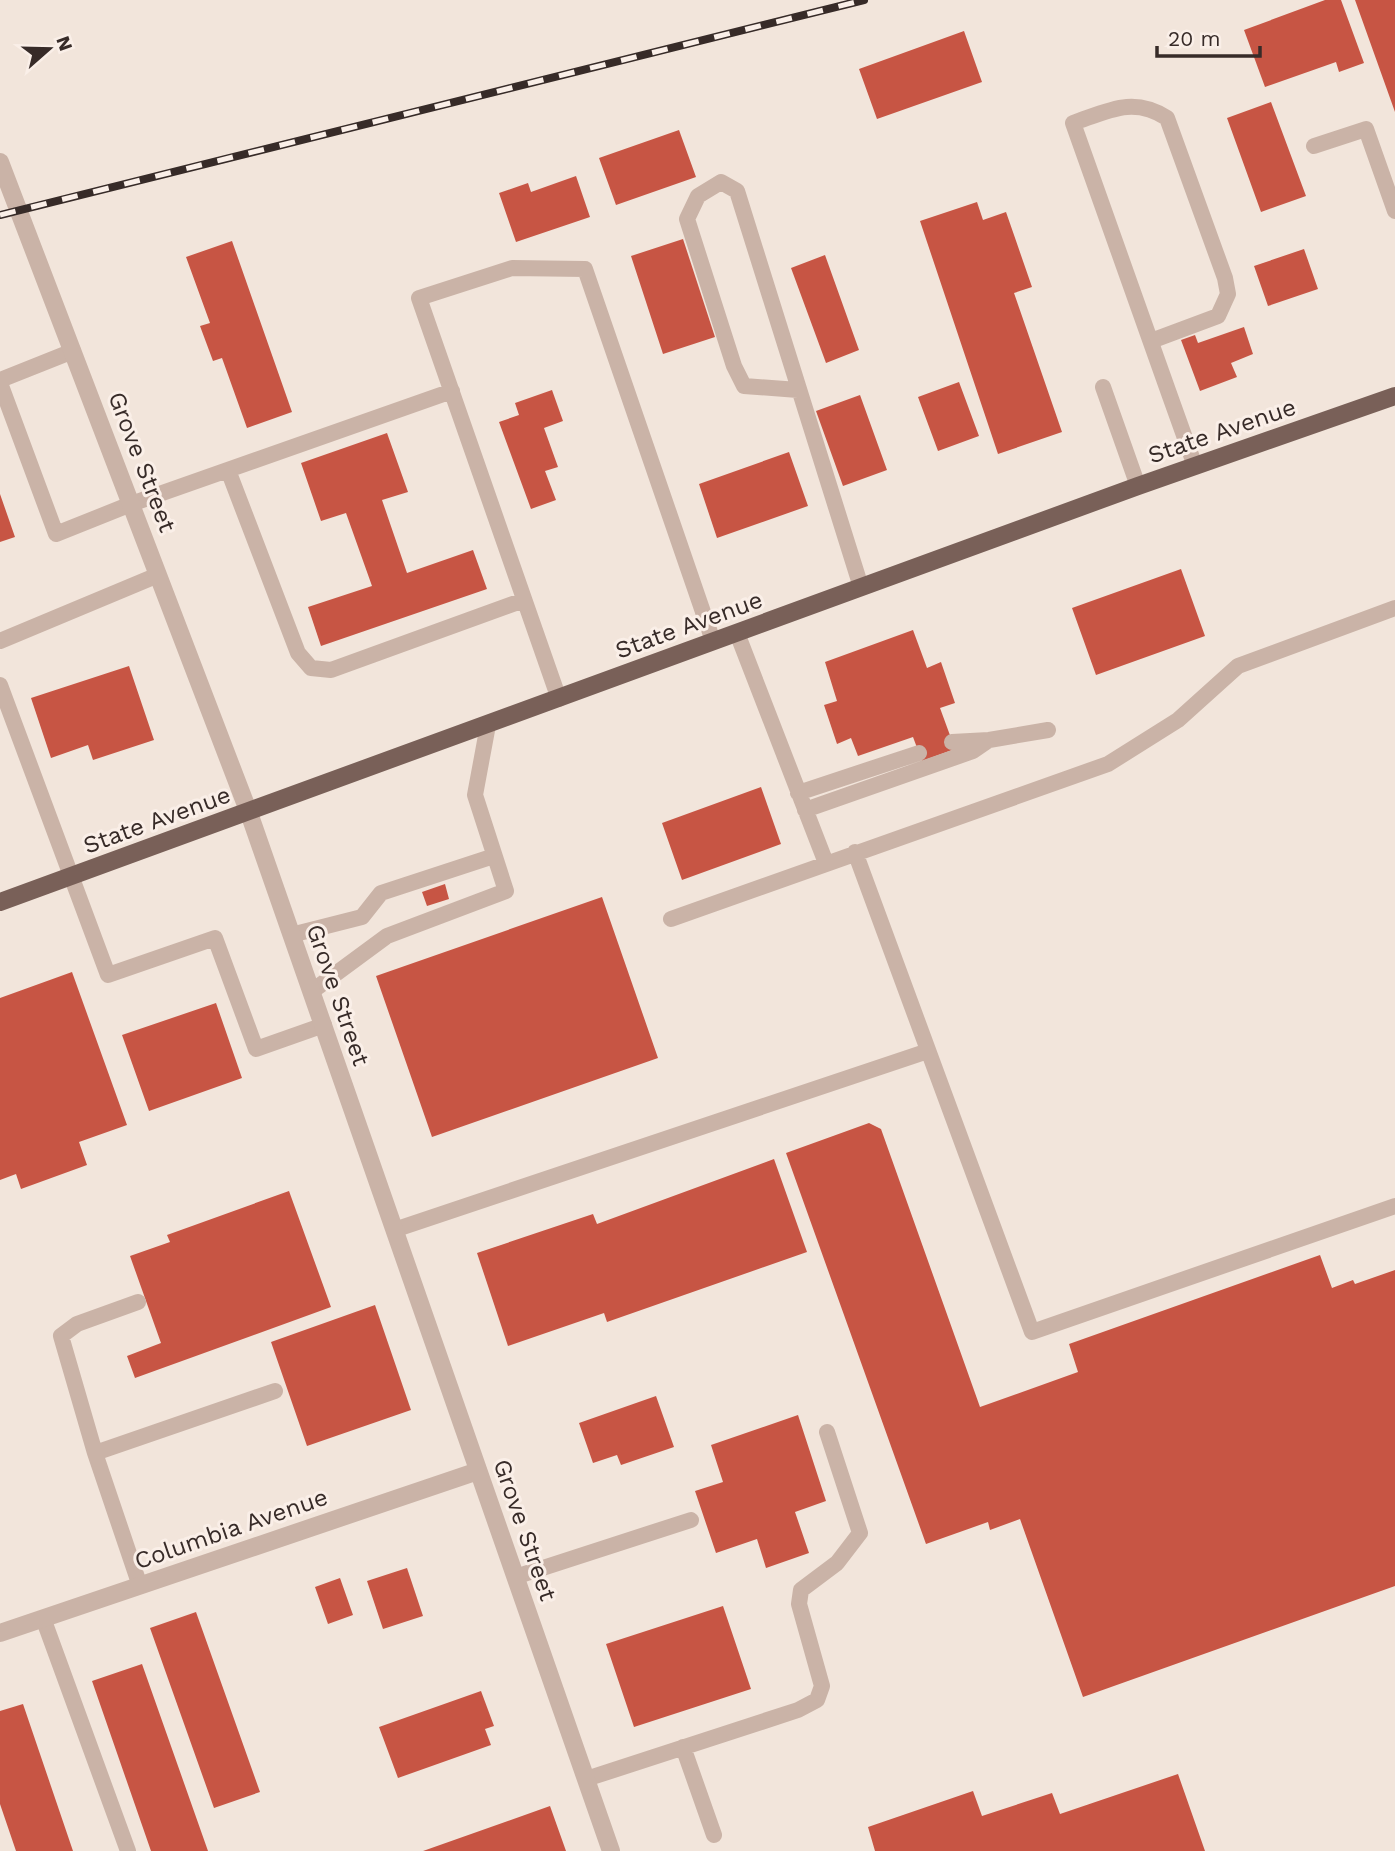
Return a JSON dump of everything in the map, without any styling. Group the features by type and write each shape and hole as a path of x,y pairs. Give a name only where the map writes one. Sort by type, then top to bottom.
{"main road":[{"name":"State Avenue","path":"0,902 1138,486 1395,396"}],"street":[{"name":"Grove Street","path":"0,162 249,813 611,1851"},
{"name":"Columbia Avenue","path":"0,1633 478,1471"}],"lane":[{"path":"1151,341 1218,316 1228,294 1225,278 1167,118 1150,108 1123,106 1073,123 1195,466"},
{"path":"1314,146 1366,129 1395,211"},
{"path":"798,390 744,386 734,366 687,219 698,195 721,182 737,191 751,228 798,390 861,587"},
{"path":"559,699 419,298 512,268 584,269 713,641"},
{"path":"73,351 0,382 56,534 131,503 452,391"},
{"path":"1103,387 1138,486"},
{"path":"228,470 298,653 312,668 331,670 524,600"},
{"path":"0,641 158,575"},
{"path":"671,919 1108,765 1178,720 1238,666 1395,608"},
{"path":"737,633 826,863"},
{"path":"0,685 108,975 215,938 256,1049 324,1025"},
{"path":"311,992 387,936 506,891 475,794 488,725"},
{"path":"952,742 989,740 1048,730"},
{"path":"805,810 973,751 989,740"},
{"path":"799,793 919,753"},
{"path":"855,852 1032,1332 1395,1206"},
{"path":"291,935 362,917 381,893 494,856"},
{"path":"394,1230 928,1051"},
{"path":"138,1302 77,1324 61,1336 95,1453 140,1586"},
{"path":"95,1453 275,1391"},
{"path":"586,1779 797,1710 817,1700 822,1686 799,1604 801,1590 837,1563 860,1533 827,1432"},
{"path":"515,1577 691,1520"},
{"path":"43,1618 128,1851"},
{"path":"683,1747 714,1835"}],"building":[{"path":"1325,0 1341,0 1364,63 1339,72 1336,62 1265,87 1244,30"},
{"path":"1355,0 1395,0 1395,112"},
{"path":"964,31 982,82 877,119 859,69"},
{"path":"1271,102 1306,196 1261,212 1227,118"},
{"path":"679,130 696,177 616,205 599,158"},
{"path":"576,176 590,217 516,242 499,193 528,183 531,192"},
{"path":"977,202 983,220 1006,212 1032,287 1014,293 1062,432 998,454 920,221"},
{"path":"683,239 715,337 663,354 631,256"},
{"path":"232,241 292,412 247,428 222,358 213,361 200,326 210,323 186,257"},
{"path":"1304,249 1318,289 1268,306 1254,266"},
{"path":"825,255 859,350 826,363 791,268"},
{"path":"1244,327 1253,354 1231,363 1237,377 1200,391 1181,340 1195,335 1198,343"},
{"path":"959,382 979,436 938,451 918,397"},
{"path":"552,390 563,421 544,428 558,467 545,471 556,500 531,509 499,422 519,415 515,403"},
{"path":"860,395 887,470 843,486 816,411"},
{"path":"387,433 408,492 382,500 407,573 473,550 487,589 321,646 308,607 372,586 346,513 321,521 301,463"},
{"path":"789,452 808,506 717,538 699,484"},
{"path":"0,494 15,537 0,542"},
{"path":"1181,569 1205,636 1096,675 1072,608"},
{"path":"913,630 927,668 941,662 955,703 940,708 955,749 922,761 913,737 858,756 851,738 837,744 824,705 837,701 825,662"},
{"path":"129,666 154,740 93,760 88,745 51,758 31,698"},
{"path":"761,787 781,844 682,880 662,823"},
{"path":"445,884 449,899 427,906 422,892"},
{"path":"602,897 658,1058 432,1137 376,976"},
{"path":"72,972 127,1125 79,1142 87,1165 21,1189 16,1174 0,1180 0,998"},
{"path":"216,1003 242,1078 149,1111 122,1035"},
{"path":"869,1123 881,1129 980,1407 1078,1372 1069,1344 1320,1255 1332,1288 1353,1280 1355,1284 1395,1270 1395,1586 1083,1697 1020,1519 990,1530 988,1522 926,1544 786,1153"},
{"path":"774,1159 807,1252 607,1322 604,1313 508,1346 477,1253 593,1214 597,1224"},
{"path":"289,1191 331,1307 135,1378 127,1356 161,1343 130,1256 170,1242 167,1235"},
{"path":"375,1305 411,1410 307,1446 271,1342"},
{"path":"656,1396 674,1447 621,1465 617,1455 593,1463 579,1423"},
{"path":"798,1415 826,1501 795,1512 809,1553 766,1568 757,1539 716,1553 695,1491 723,1482 711,1445"},
{"path":"407,1568 423,1616 383,1629 367,1581"},
{"path":"340,1578 353,1615 328,1624 315,1587"},
{"path":"723,1606 751,1689 634,1727 606,1644"},
{"path":"196,1612 260,1792 214,1808 150,1628"},
{"path":"142,1664 208,1851 151,1851 92,1681"},
{"path":"481,1691 494,1726 485,1729 491,1745 398,1778 379,1727"},
{"path":"23,1704 73,1851 16,1851 0,1804 0,1711"},
{"path":"1178,1774 1205,1851 875,1851 868,1827 973,1791 982,1816 1052,1793 1060,1814"},
{"path":"550,1806 566,1851 423,1851"}],"railway":[{"path":"0,215 864,0"}]}
